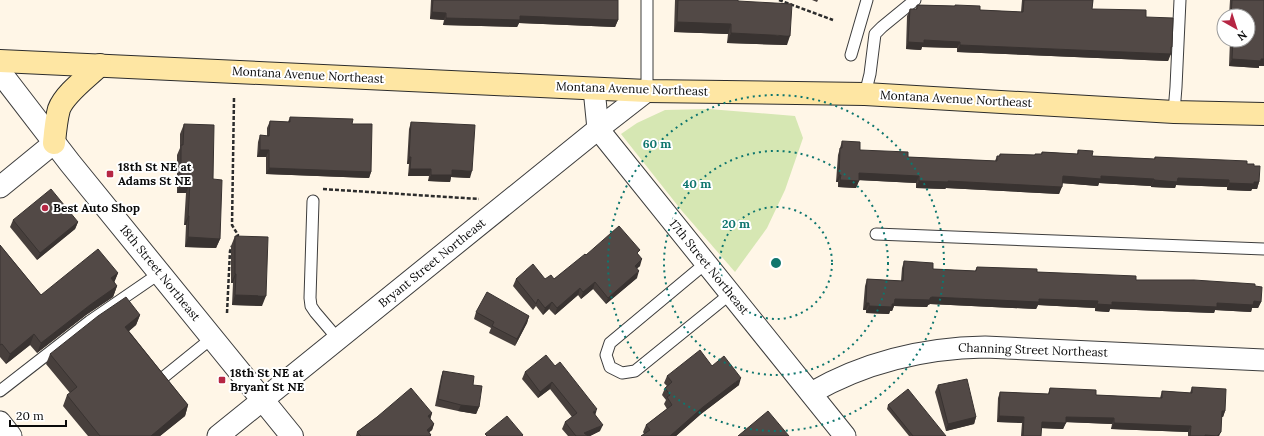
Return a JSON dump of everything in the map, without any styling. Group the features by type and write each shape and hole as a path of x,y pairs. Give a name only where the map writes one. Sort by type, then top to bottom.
{"main road":[{"name":"Montana Avenue Northeast","path":"0,61 647,91 865,94 1174,112 1264,114"},
{"path":"54,143 56,122 60,107 69,94 100,65"}],"street":[{"name":"18th Street Northeast","path":"0,72 54,143 292,436"},
{"path":"594,88 598,129"},
{"name":"Bryant Street Northeast","path":"218,436 647,91"},
{"name":"17th Street Northeast","path":"598,129 845,436"},
{"path":"0,187 54,143"},
{"name":"Channing Street Northeast","path":"811,393 848,374 886,360 923,352 964,347 1264,360"},
{"path":"0,422 11,436"}],"lane":[{"path":"646,0 647,91"},
{"path":"851,55 867,0"},
{"path":"865,94 870,74 875,34 882,26 915,0"},
{"path":"1174,112 1180,0"},
{"path":"313,201 311,306 338,339"},
{"path":"876,234 1264,249"},
{"path":"706,263 610,343 606,355 610,367 622,373 635,371 730,294"},
{"path":"0,391 90,320 160,273"},
{"path":"165,376 212,338"}],"path":[{"path":"779,0 833,20"},
{"path":"227,313 230,251 238,235 232,225 234,98"},
{"path":"313,201 312,189 486,200"}],"green space":[{"path":"709,109 795,116 803,138 785,190 767,228 735,272 682,211 621,134 637,123 665,110"}],"building":[{"path":"433,0 618,0 618,20 520,16 520,20 446,18 446,13 432,12"},
{"path":"678,0 738,0 792,4 790,36 731,33 731,24 677,22"},
{"path":"1024,0 1093,0 1092,9 1146,10 1146,17 1173,18 1171,54 960,45 960,42 924,40 924,43 908,42 910,9 917,9 917,5 980,6 980,10 1023,12"},
{"path":"1232,0 1264,0 1264,59 1261,59 1261,61 1232,59 1233,48 1256,48 1256,8 1232,8"},
{"path":"290,117 353,119 352,124 372,124 371,172 269,168 269,150 260,150 260,135 269,136 270,121 290,122"},
{"path":"411,122 475,125 472,171 452,170 452,175 431,175 431,169 410,169 411,157 409,157"},
{"path":"184,124 214,125 213,179 222,180 220,239 188,237 190,183 181,183 181,145 183,145"},
{"path":"842,141 860,142 860,150 908,152 908,157 997,161 997,156 1000,156 1000,154 1035,155 1042,154 1042,152 1078,154 1078,150 1093,151 1092,156 1247,161 1247,164 1260,166 1259,182 1254,182 1254,184 1229,183 1229,180 1178,178 1177,182 1101,176 1101,179 1063,176 1062,187 948,181 919,181 919,176 859,173 859,181 840,180 840,148 842,148"},
{"path":"51,189 78,222 40,253 13,220"},
{"path":"619,226 640,250 637,253 642,259 635,266 639,271 608,298 595,282 583,292 580,288 557,308 552,302 545,308 538,299 536,304 516,279 533,264 545,279 551,275 554,279 585,254 586,255"},
{"path":"235,236 268,237 266,296 235,295"},
{"path":"0,245 41,295 98,249 118,273 111,278 117,286 41,343 34,334 10,354 2,344 0,345"},
{"path":"904,261 933,263 933,269 976,271 977,267 1037,269 1037,272 1136,276 1136,280 1194,280 1255,284 1255,286 1262,287 1261,302 1254,301 1253,305 1217,303 1217,307 1112,302 1112,305 1097,304 1098,301 1039,299 1039,302 932,297 930,300 895,299 892,307 869,306 869,303 866,303 867,279 903,281"},
{"path":"487,292 529,316 517,339 492,326 494,322 476,312"},
{"path":"126,297 140,315 125,327 188,405 151,436 100,436 67,395 77,387 50,354 98,316"},
{"path":"700,350 712,366 724,356 741,378 703,407 670,436 641,436 650,430 646,425 672,405 667,397 670,395 665,388 672,382 667,376"},
{"path":"546,355 555,366 560,362 597,409 593,412 603,425 584,433 588,436 576,436 565,422 577,413 552,382 540,392 525,372"},
{"path":"443,371 474,376 473,385 482,386 479,407 461,405 438,399"},
{"path":"967,379 976,417 948,424 938,385"},
{"path":"1192,387 1226,389 1225,411 1222,411 1221,432 1217,436 1190,436 1191,426 1114,423 1114,418 1066,417 1066,423 1042,422 1041,436 1023,436 1024,417 999,416 1000,392 1049,394 1050,388 1096,390 1096,395 1162,398 1162,391 1192,393"},
{"path":"411,388 432,413 428,416 434,424 427,430 431,435 361,436 357,432 377,417"},
{"path":"908,389 946,436 913,436 888,405"},
{"path":"768,411 789,436 738,436"},
{"path":"507,416 523,435 522,436 487,436 485,434"}],"place":[{"name":"18th St NE at Adams St NE","path":"110,174"},
{"name":"Best Auto Shop","path":"45,208"},
{"name":"18th St NE at Bryant St NE","path":"222,380"}]}
